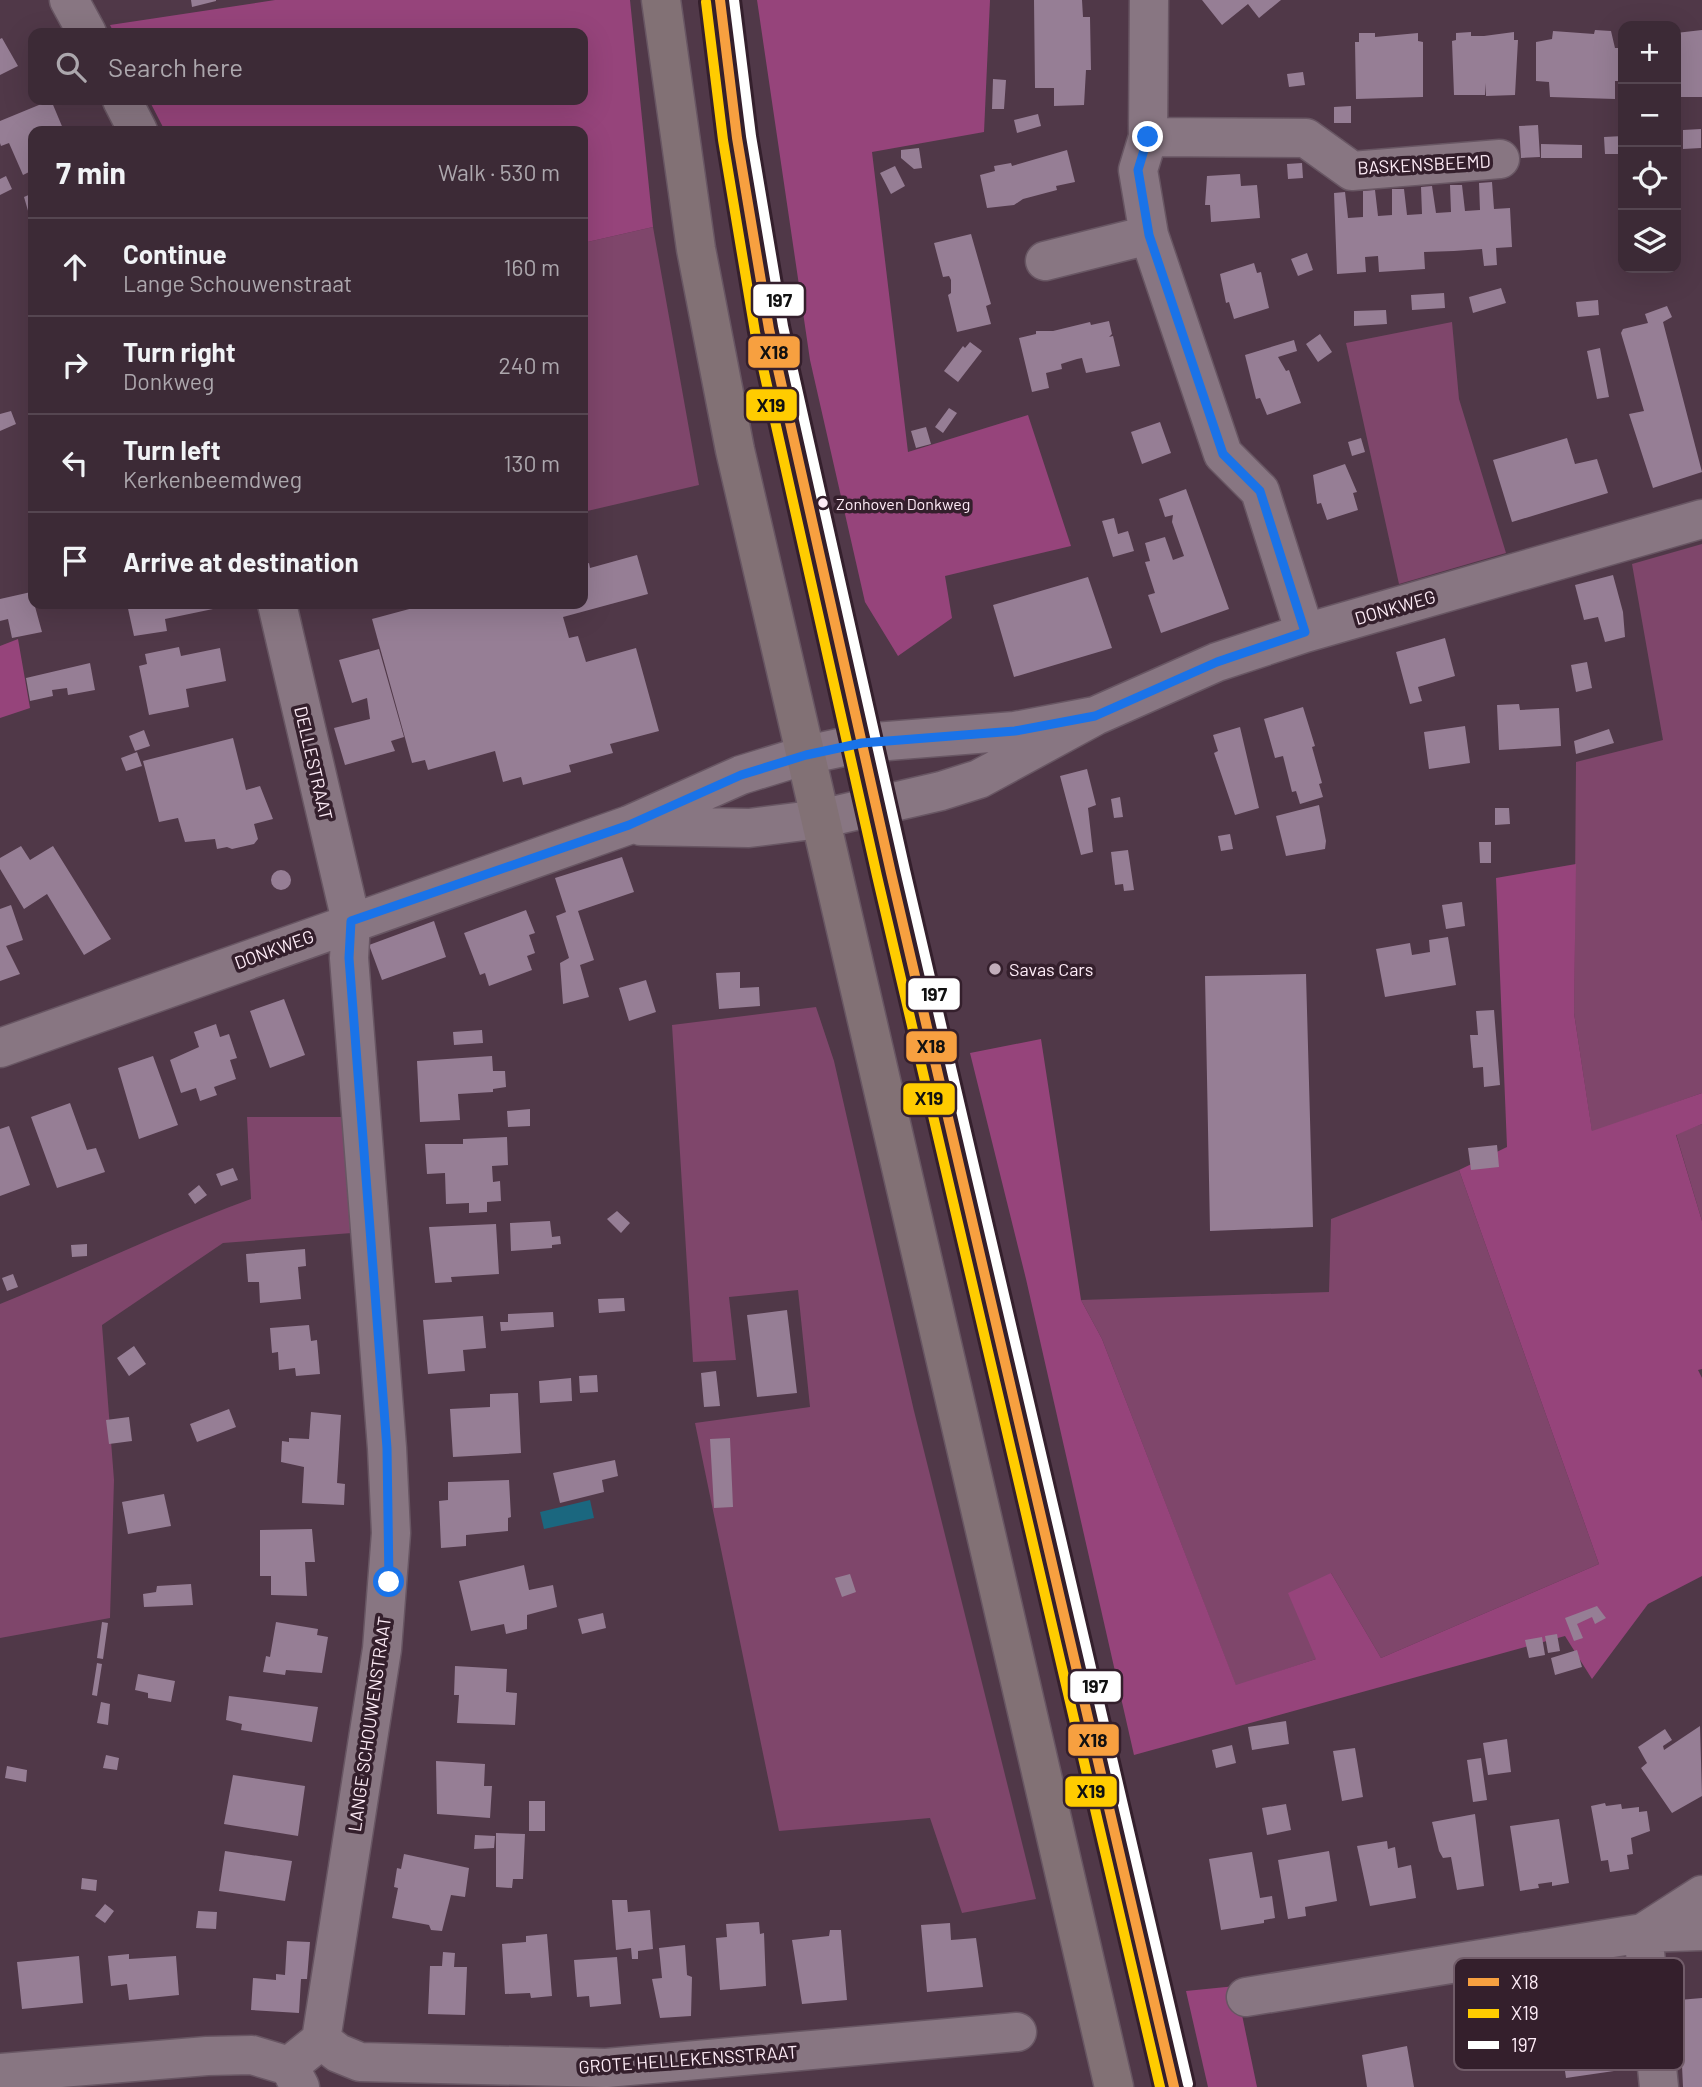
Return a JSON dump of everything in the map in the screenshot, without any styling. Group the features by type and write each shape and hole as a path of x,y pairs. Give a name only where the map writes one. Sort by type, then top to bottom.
{"highway":[{"path":"661,0 696,249 735,450 1114,2087"},
{"path":"720,0 737,138 769,329 862,743 879,807 891,873 1174,2087"}],"street":[{"path":"69,0 84,28"},
{"path":"1149,0 1148,137 1138,170 1149,235 1223,454 1260,491 1305,632"},
{"path":"125,105 135,126"},
{"name":"BASKENSBEEMD","path":"1148,137 1306,138 1352,171 1500,159"},
{"path":"1045,261 1149,235"},
{"name":"DONKWEG","path":"629,825 749,828 820,819 879,807 979,779 1095,716 1217,662 1305,632 1702,519"},
{"name":"DELLESTRAAT","path":"278,609 351,921"},
{"name":"DONKWEG","path":"0,1048 351,921 629,825 741,775 806,755 862,743 1015,731 1095,716"},
{"name":"LANGE SCHOUWENSTRAAT","path":"321,2040 382,1649 391,1533 387,1448 349,958 351,921"},
{"path":"1643,1933 1702,1895"},
{"path":"1488,1958 1643,1933 1702,1931"},
{"path":"1643,1933 1646,1958"},
{"path":"1246,1997 1454,1963"},
{"name":"GROTE HELLEKENSSTRAAT","path":"321,2040 338,2053 360,2062 608,2078 1017,2032"},
{"path":"0,2073 207,2056 252,2055 295,2076 321,2040"}],"shaded area":[{"path":"275,0 630,0 653,227 588,242 588,126 162,126 152,105 588,105 588,28 112,28 110,25"},
{"path":"757,0 990,0 984,132 872,152 908,452 1028,415 1071,546 945,576 952,618 898,656 865,602 810,360"},
{"path":"653,227 699,485 588,511 588,242"},
{"path":"1452,322 1459,399 1506,553 1399,584 1346,343"},
{"path":"1702,544 1702,1093 1592,1132 1574,1013 1576,762 1663,740 1632,564"},
{"path":"18,639 30,708 0,718 0,646"},
{"path":"1576,864 1574,1013 1592,1131 1702,1093 1702,1124 1676,1135 1702,1221 1702,1369 1698,1370 1702,1378 1702,1576 1648,1604 1592,1679 1565,1636 1134,1755 1026,1279 970,1053 1041,1039 1081,1300 1102,1339 1236,1685 1316,1659 1288,1593 1331,1573 1381,1658 1599,1564 1459,1170 1507,1147 1496,878"},
{"path":"816,1007 834,1061 914,1411 1036,1899 962,1913 930,1818 779,1831 695,1423 810,1407 798,1290 729,1297 736,1360 693,1362 672,1025"},
{"path":"247,1117 342,1117 352,1233 223,1243 102,1325 114,1480 110,1618 0,1638 0,1304 251,1199"},
{"path":"1702,1124 1702,1221 1676,1134"},
{"path":"1459,1170 1599,1564 1381,1658 1331,1573 1316,1659 1236,1686 1102,1339 1081,1300 1329,1292 1331,1219"},
{"path":"1236,1986 1257,2087 1208,2087 1186,1991"}],"water":[{"path":"590,1500 594,1518 544,1529 540,1512"}],"building":[{"path":"191,0 216,0 216,1 192,7"},
{"path":"1034,0 1082,0 1083,17 1090,17 1091,70 1086,70 1084,105 1054,106 1054,88 1035,88"},
{"path":"1202,0 1281,0 1259,18 1248,4 1222,25"},
{"path":"1595,30 1611,31 1615,48 1618,48 1615,99 1550,97 1549,82 1536,81 1536,42 1552,39 1553,31 1594,34"},
{"path":"1702,30 1702,97 1681,97 1681,32"},
{"path":"1471,32 1471,36 1484,36 1514,32 1514,40 1518,40 1515,95 1486,96 1486,83 1485,95 1454,95 1452,41 1456,40 1456,33"},
{"path":"1359,33 1375,33 1375,37 1418,33 1418,41 1423,42 1423,97 1356,99 1355,42 1359,42"},
{"path":"2,38 18,66 0,75 0,39"},
{"path":"1303,72 1305,85 1289,87 1287,74"},
{"path":"993,79 1006,80 1004,109 992,109"},
{"path":"39,105 53,105 62,126 28,126 28,172 23,175 9,143 1,146 0,121"},
{"path":"1351,106 1351,123 1334,123 1334,107"},
{"path":"1038,114 1041,126 1017,133 1014,120"},
{"path":"1538,125 1540,157 1521,158 1519,126"},
{"path":"1701,129 1701,148 1683,149 1683,130"},
{"path":"1618,136 1618,154 1605,154 1604,137"},
{"path":"1541,144 1582,145 1582,158 1541,158"},
{"path":"919,148 922,168 914,169 901,158 901,150"},
{"path":"1067,150 1075,182 1056,186 1057,190 1023,199 1014,205 987,208 980,175 995,171 994,166 1011,163 1012,166"},
{"path":"1302,163 1303,178 1288,179 1287,164"},
{"path":"895,166 905,186 891,194 880,173"},
{"path":"1240,174 1241,186 1257,185 1260,218 1211,222 1210,205 1205,205 1207,176"},
{"path":"6,176 12,189 0,195 0,179"},
{"path":"1492,182 1494,209 1510,208 1512,247 1496,248 1497,265 1484,266 1482,249 1424,252 1425,269 1379,272 1378,256 1365,257 1366,272 1337,274 1334,193 1345,192 1348,218 1363,217 1363,191 1375,190 1378,216 1392,215 1392,189 1404,189 1407,215 1422,214 1421,187 1432,186 1436,213 1451,212 1450,185 1462,185 1465,211 1480,210 1479,183"},
{"path":"28,195 28,211 24,197"},
{"path":"971,234 991,304 986,306 991,324 957,332 948,295 951,293 951,280 949,276 943,277 934,243"},
{"path":"1307,253 1313,270 1298,276 1291,259"},
{"path":"1254,263 1257,273 1261,272 1269,308 1234,319 1229,302 1226,303 1220,274"},
{"path":"1501,288 1506,303 1473,313 1469,297"},
{"path":"1444,293 1445,308 1412,310 1411,295"},
{"path":"1598,300 1599,315 1578,317 1576,302"},
{"path":"1667,306 1672,317 1663,322 1702,472 1653,488 1629,414 1644,411 1621,333 1623,329 1648,323 1645,314"},
{"path":"1386,310 1387,324 1354,326 1354,311"},
{"path":"1109,321 1112,334 1109,337 1113,336 1120,366 1086,373 1082,358 1077,359 1061,364 1062,369 1046,373 1049,388 1032,392 1019,338 1036,334 1036,331 1053,331 1090,322 1091,325"},
{"path":"1320,334 1332,352 1318,362 1306,344"},
{"path":"1294,340 1297,351 1278,357 1286,371 1289,370 1301,403 1267,415 1260,398 1256,399 1245,355"},
{"path":"970,342 982,351 958,382 944,371 963,346 965,348"},
{"path":"1600,348 1609,397 1597,399 1587,351"},
{"path":"949,408 957,413 943,433 935,427"},
{"path":"11,411 16,424 0,431 0,414"},
{"path":"1160,422 1171,453 1142,464 1131,432"},
{"path":"926,427 931,444 916,448 911,431"},
{"path":"1361,438 1365,452 1352,456 1348,442"},
{"path":"1567,438 1575,464 1597,459 1608,493 1512,522 1493,460"},
{"path":"1345,464 1357,492 1353,493 1358,510 1327,520 1321,503 1317,504 1313,475"},
{"path":"1186,489 1229,609 1161,633 1148,595 1155,593 1145,562 1150,561 1145,543 1165,537 1173,560 1184,556 1172,522 1173,515 1165,517 1159,499"},
{"path":"1114,518 1118,534 1128,531 1134,551 1113,557 1102,521"},
{"path":"637,555 648,594 563,617 569,638 578,636 586,662 636,648 659,731 610,744 613,753 569,765 571,772 523,785 521,777 503,782 495,751 428,770 425,760 412,763 372,619 409,609 588,609 589,563 590,568"},
{"path":"1613,575 1623,612 1625,637 1605,642 1598,617 1584,620 1575,585"},
{"path":"1088,577 1112,648 1014,677 993,605"},
{"path":"28,593 28,609 36,609 42,632 12,638 8,619 0,621 0,599"},
{"path":"128,609 213,609 165,619 167,631 134,636"},
{"path":"1445,638 1455,676 1418,687 1422,701 1410,704 1396,652"},
{"path":"179,647 181,656 220,648 226,681 186,689 189,707 149,715 139,666 147,664 145,654"},
{"path":"379,649 404,737 391,741 395,751 345,765 334,728 370,719 367,698 352,703 339,660"},
{"path":"1587,662 1592,688 1576,692 1571,665"},
{"path":"90,663 95,690 68,695 67,688 52,690 53,696 30,701 26,678"},
{"path":"1519,704 1520,710 1559,708 1561,746 1499,750 1497,705"},
{"path":"1303,707 1315,746 1312,747 1323,797 1300,804 1296,791 1292,792 1283,756 1275,758 1264,719"},
{"path":"1465,726 1470,763 1429,769 1424,732"},
{"path":"1240,727 1259,808 1235,815 1214,753 1218,751 1213,735"},
{"path":"1609,729 1614,743 1576,754 1574,741"},
{"path":"144,730 150,746 135,751 129,736"},
{"path":"233,738 246,790 260,786 273,819 254,824 258,839 254,844 217,849 215,839 185,842 178,818 159,822 143,761"},
{"path":"137,752 142,766 126,771 121,758"},
{"path":"1087,769 1096,805 1088,808 1093,852 1081,855 1060,776"},
{"path":"1120,797 1123,817 1114,818 1111,799"},
{"path":"1319,805 1325,849 1286,856 1276,816"},
{"path":"1495,808 1509,808 1510,824 1495,825"},
{"path":"1230,834 1233,849 1221,851 1218,836"},
{"path":"1479,842 1491,842 1491,863 1480,863"},
{"path":"21,846 30,860 53,846 111,939 84,955 47,894 24,909 0,869 0,858"},
{"path":"1128,850 1134,890 1124,891 1123,884 1115,885 1111,852"},
{"path":"622,857 634,892 578,911 594,960 580,965 589,997 563,1004 560,963 569,958 556,916 566,912 555,878"},
{"path":"277,870 285,870 291,880 285,890 277,890 271,884 271,876"},
{"path":"1462,902 1465,926 1446,929 1442,905"},
{"path":"11,905 23,940 6,946 20,974 0,981 0,909"},
{"path":"526,910 535,933 529,935 535,953 527,956 532,970 489,986 485,973 480,975 464,933"},
{"path":"434,921 446,957 382,980 369,945"},
{"path":"1448,937 1456,985 1385,997 1376,949 1410,943 1412,955 1430,952 1429,940"},
{"path":"740,972 740,988 759,987 760,1006 719,1009 716,973"},
{"path":"1306,974 1313,1227 1210,1231 1205,976"},
{"path":"646,980 656,1012 629,1021 619,988"},
{"path":"284,999 305,1055 270,1068 250,1011"},
{"path":"1494,1010 1500,1085 1484,1087 1483,1067 1473,1068 1470,1035 1478,1035 1476,1011"},
{"path":"216,1024 220,1037 229,1034 237,1058 230,1060 236,1079 214,1087 217,1095 200,1101 196,1088 181,1093 170,1060 199,1047 194,1032"},
{"path":"482,1030 483,1043 454,1045 453,1032"},
{"path":"153,1056 178,1125 139,1139 118,1068"},
{"path":"492,1056 493,1071 505,1071 506,1087 493,1089 493,1092 458,1094 460,1120 420,1122 417,1061"},
{"path":"70,1103 87,1150 96,1148 105,1172 57,1188 31,1117"},
{"path":"530,1109 530,1126 508,1127 507,1111"},
{"path":"9,1126 30,1185 0,1196 0,1129"},
{"path":"507,1137 508,1165 492,1166 493,1182 500,1181 501,1201 487,1202 487,1212 469,1213 469,1203 446,1204 445,1173 427,1174 425,1144 463,1144 463,1139"},
{"path":"1497,1145 1499,1167 1471,1170 1468,1148"},
{"path":"233,1168 238,1180 221,1186 216,1174"},
{"path":"199,1185 207,1195 195,1204 188,1194"},
{"path":"617,1211 630,1223 621,1233 607,1219"},
{"path":"550,1221 552,1237 560,1236 561,1244 552,1245 552,1248 511,1251 510,1223"},
{"path":"496,1224 499,1274 451,1277 452,1282 435,1283 429,1227"},
{"path":"87,1244 87,1256 72,1257 71,1245"},
{"path":"305,1249 306,1266 298,1267 301,1299 260,1303 259,1282 248,1282 246,1254"},
{"path":"13,1274 18,1287 7,1291 2,1278"},
{"path":"624,1298 625,1311 599,1313 598,1299"},
{"path":"787,1310 797,1393 757,1397 747,1315"},
{"path":"553,1312 554,1327 501,1331 500,1322 508,1322 508,1314"},
{"path":"483,1316 486,1348 463,1350 465,1371 428,1374 423,1320"},
{"path":"309,1325 311,1341 317,1340 320,1374 296,1376 295,1368 279,1370 278,1352 272,1353 270,1328"},
{"path":"134,1346 146,1364 129,1376 117,1358"},
{"path":"716,1371 720,1406 704,1407 701,1373"},
{"path":"597,1375 598,1392 580,1393 579,1376"},
{"path":"571,1378 572,1401 540,1403 539,1381"},
{"path":"518,1393 521,1453 453,1457 450,1409 490,1407 490,1394"},
{"path":"229,1409 236,1427 197,1442 190,1424"},
{"path":"311,1412 341,1415 337,1483 345,1484 344,1505 302,1503 304,1467 281,1462 282,1441 289,1442 289,1438 309,1439"},
{"path":"129,1417 132,1441 109,1444 106,1420"},
{"path":"730,1438 733,1507 714,1508 710,1439"},
{"path":"615,1460 618,1476 602,1480 604,1492 560,1503 553,1473"},
{"path":"509,1480 511,1517 508,1518 508,1531 466,1535 466,1546 441,1548 439,1501 448,1500 448,1482"},
{"path":"164,1494 171,1526 128,1534 122,1502"},
{"path":"312,1529 315,1562 305,1562 307,1596 271,1595 271,1576 260,1576 260,1530"},
{"path":"524,1565 529,1590 553,1585 557,1607 527,1615 527,1629 506,1634 504,1624 471,1631 459,1581"},
{"path":"850,1574 856,1592 842,1597 835,1578"},
{"path":"191,1584 193,1605 144,1607 143,1594 156,1592 157,1586"},
{"path":"1597,1606 1606,1618 1595,1624 1592,1617 1577,1624 1583,1638 1574,1641 1565,1618"},
{"path":"603,1613 606,1628 582,1634 578,1619"},
{"path":"102,1622 108,1623 103,1659 97,1658"},
{"path":"276,1622 318,1629 317,1635 328,1637 322,1673 286,1670 285,1675 263,1672 266,1656 270,1657"},
{"path":"1557,1634 1560,1651 1548,1653 1545,1636"},
{"path":"1542,1637 1545,1655 1529,1658 1525,1640"},
{"path":"1577,1650 1582,1667 1555,1675 1551,1658"},
{"path":"97,1663 102,1664 97,1696 92,1695"},
{"path":"455,1666 507,1669 506,1692 517,1693 515,1725 457,1723 459,1695 454,1695"},
{"path":"138,1674 175,1681 171,1702 148,1698 148,1693 135,1690"},
{"path":"229,1696 318,1707 312,1742 241,1730 242,1724 226,1720"},
{"path":"101,1702 110,1704 108,1725 97,1723"},
{"path":"1286,1721 1289,1744 1252,1750 1248,1727"},
{"path":"1700,1726 1702,1796 1672,1813 1641,1768 1647,1763 1638,1747 1665,1729 1672,1740 1663,1746 1664,1750"},
{"path":"1507,1739 1511,1772 1488,1775 1483,1743"},
{"path":"1232,1745 1236,1763 1216,1768 1212,1750"},
{"path":"1355,1748 1363,1797 1342,1801 1333,1751"},
{"path":"106,1755 119,1758 117,1770 103,1768"},
{"path":"1481,1758 1487,1800 1473,1802 1467,1760"},
{"path":"436,1761 485,1764 484,1786 492,1786 490,1818 437,1814"},
{"path":"7,1766 27,1770 26,1782 5,1778"},
{"path":"233,1775 305,1786 298,1836 224,1824"},
{"path":"529,1801 545,1801 545,1831 529,1831"},
{"path":"1605,1803 1606,1806 1621,1804 1622,1809 1639,1807 1639,1812 1647,1811 1650,1831 1631,1838 1633,1854 1627,1855 1629,1869 1610,1872 1608,1860 1601,1861 1591,1806"},
{"path":"1286,1804 1291,1830 1267,1835 1262,1808"},
{"path":"1475,1814 1484,1886 1457,1890 1451,1857 1443,1858 1439,1851 1432,1822"},
{"path":"1559,1819 1569,1883 1552,1886 1552,1882 1538,1884 1539,1888 1520,1891 1510,1826"},
{"path":"496,1833 525,1834 523,1879 513,1879 512,1888 496,1887"},
{"path":"475,1835 495,1836 494,1848 474,1849"},
{"path":"1387,1841 1388,1849 1395,1847 1398,1868 1411,1865 1416,1898 1370,1906 1357,1846"},
{"path":"225,1851 292,1861 285,1901 219,1891"},
{"path":"1329,1851 1337,1901 1305,1907 1306,1916 1288,1919 1278,1860"},
{"path":"1252,1852 1260,1898 1272,1896 1275,1918 1264,1920 1264,1923 1221,1930 1209,1859"},
{"path":"404,1854 469,1868 465,1897 451,1895 442,1931 431,1930 429,1925 392,1918 398,1888 394,1887 397,1868 401,1869"},
{"path":"82,1878 97,1880 96,1891 81,1889"},
{"path":"612,1900 627,1900 628,1912 650,1910 653,1949 638,1951 638,1959 632,1959 631,1948 616,1950"},
{"path":"105,1904 114,1911 105,1923 95,1916"},
{"path":"198,1911 217,1912 216,1929 196,1928"},
{"path":"759,1922 760,1934 764,1933 766,1986 720,1990 716,1938 727,1937 726,1924"},
{"path":"950,1923 951,1940 976,1938 983,1987 927,1992 921,1925"},
{"path":"830,1930 841,1930 847,2000 802,2004 792,1940 829,1936"},
{"path":"547,1934 552,1996 531,1998 530,1993 505,1994 502,1944 526,1942 526,1936"},
{"path":"287,1941 310,1942 307,1979 301,1979 299,2013 251,2010 253,1978 276,1980 276,1974 285,1975"},
{"path":"685,1945 687,1975 692,1977 691,2016 660,2018 652,1979 662,1978 659,1948"},
{"path":"443,1952 455,1953 454,1967 467,1967 465,2015 428,2014 430,1966 442,1966"},
{"path":"129,1954 129,1959 176,1956 179,1995 129,2000 127,1984 111,1986 108,1956"},
{"path":"79,1956 83,2003 22,2009 17,1962"},
{"path":"617,1957 621,2004 590,2007 589,1996 577,1997 574,1960"},
{"path":"1702,1998 1702,2087 1683,2087 1684,2000"},
{"path":"1407,2046 1414,2087 1367,2087 1362,2055"},
{"path":"1565,2070 1614,2070 1614,2071 1566,2078"}],"transit line":[{"name":"X18","path":"720,0 737,138 769,329 891,873 1174,2087"},
{"name":"197","path":"734,0 751,136 783,326 905,870 1188,2084"},
{"name":"X19","path":"706,2 723,140 755,332 877,876 1160,2087"}],"place":[{"name":"Zonhoven Donkweg","path":"823,503"},
{"name":"Savas Cars","path":"995,969"}],"route":[{"path":"389,1582 391,1533 387,1448 349,958 351,921 629,825 741,775 806,755 862,743 1015,731 1095,716 1217,662 1305,632 1260,491 1223,454 1149,235 1138,170 1148,137"}]}
